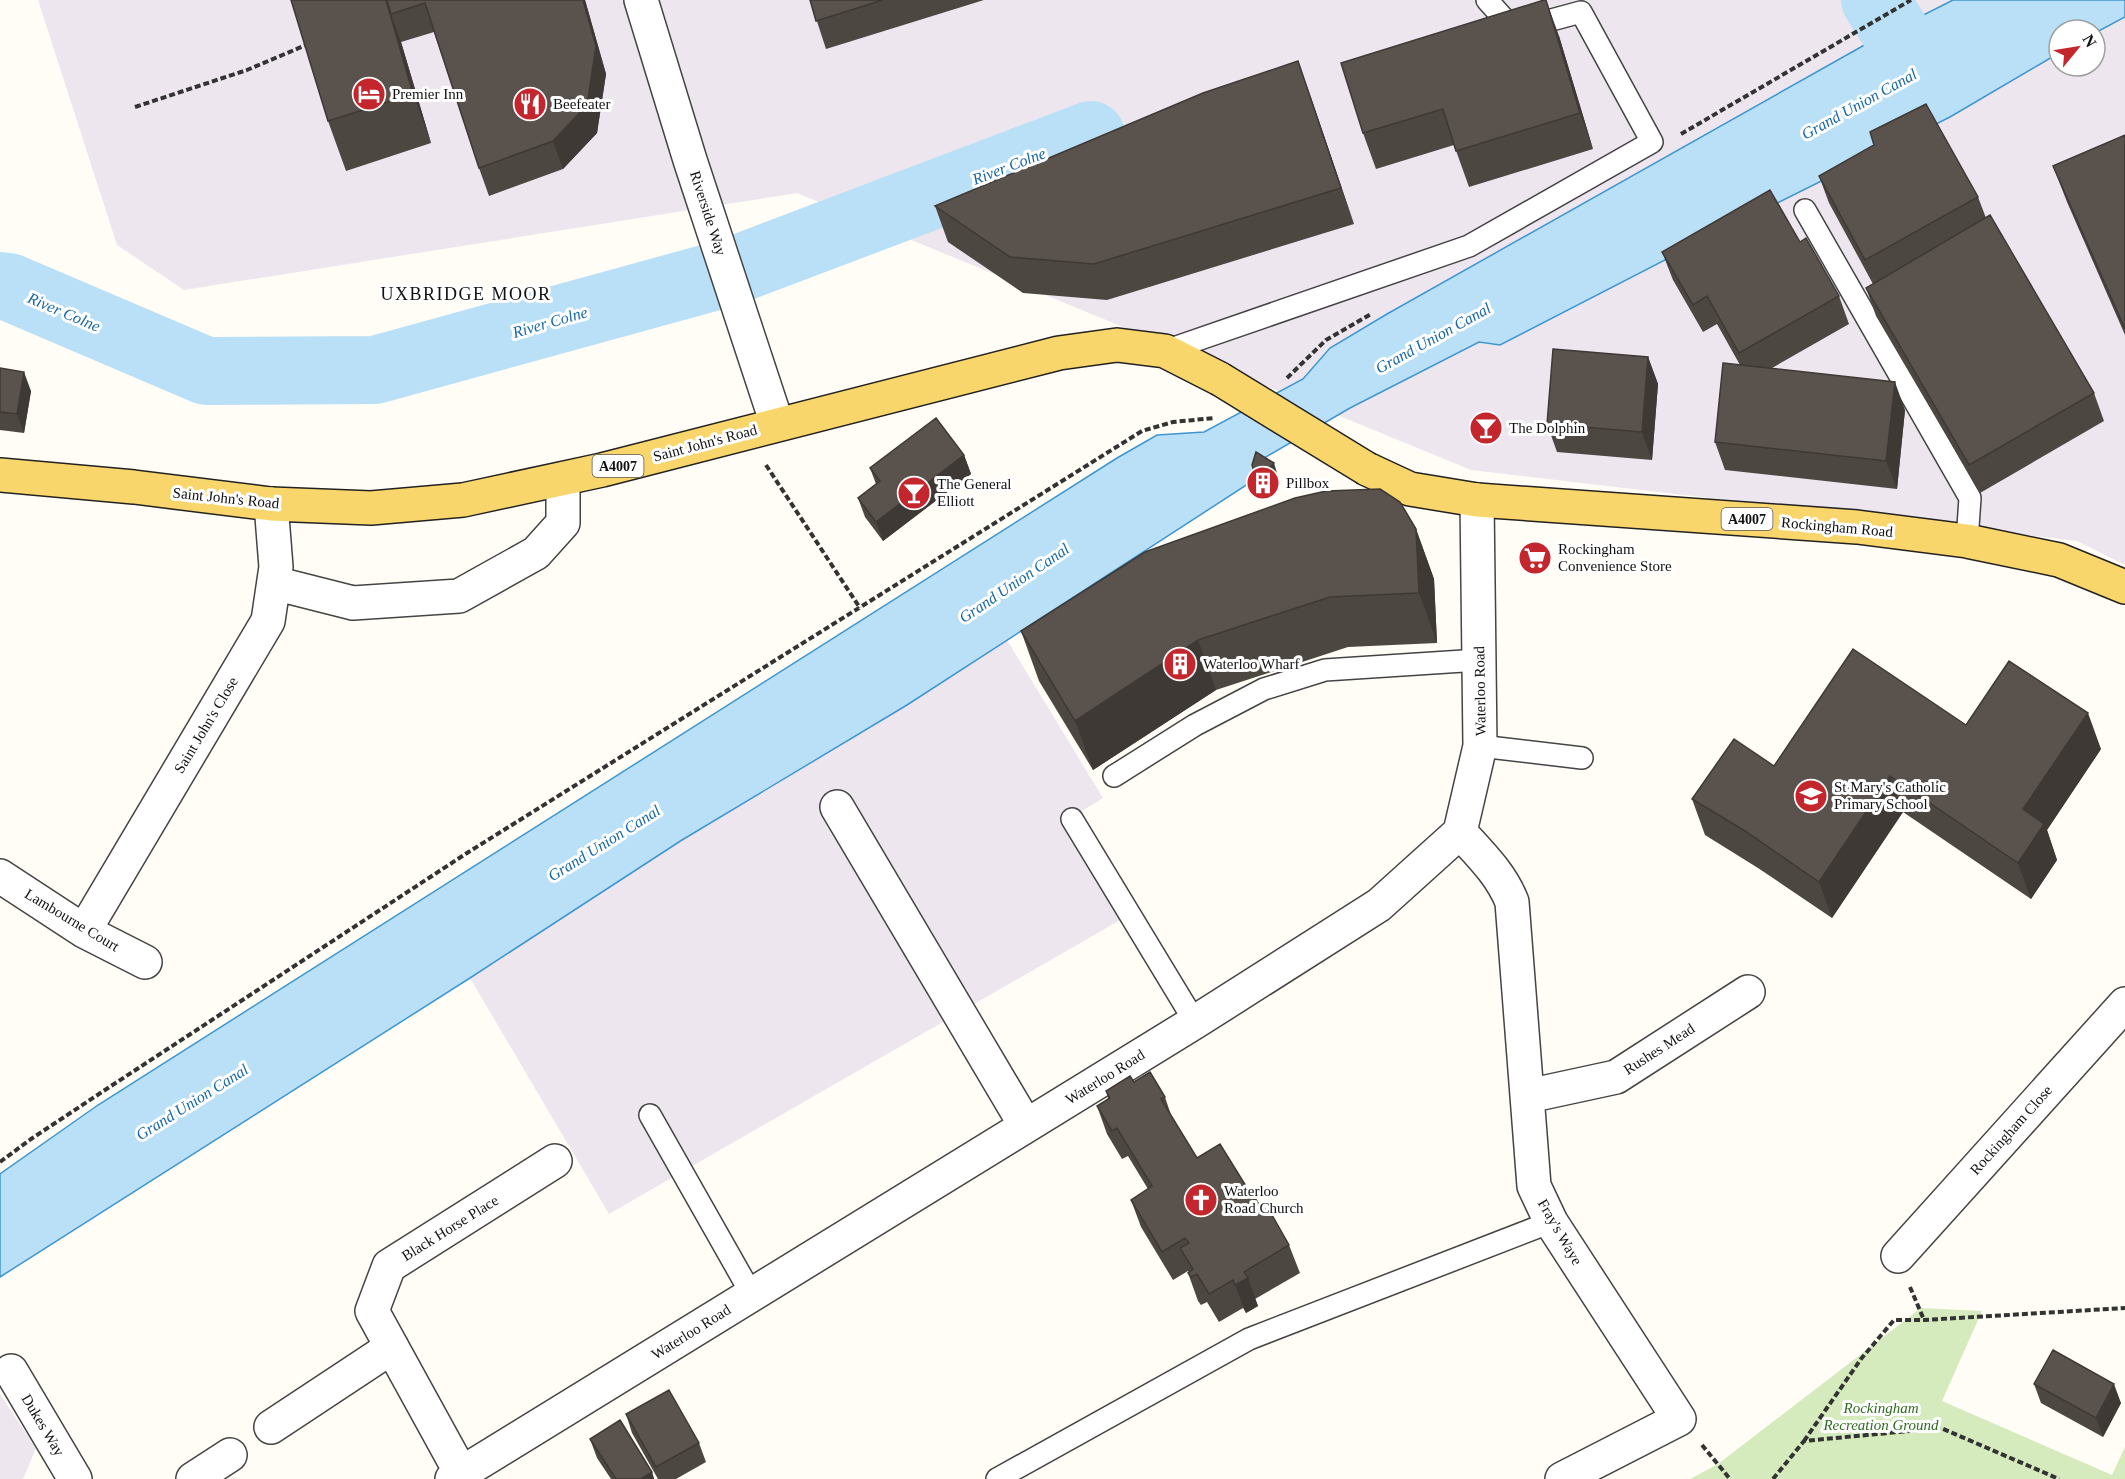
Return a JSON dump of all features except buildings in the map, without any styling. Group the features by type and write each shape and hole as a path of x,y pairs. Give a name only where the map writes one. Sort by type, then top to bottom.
{"main road":[{"name":"Saint John's Road","path":"0,475 134,487 271,504 371,508 463,501 562,479 1059,353 1117,345 1165,351 1220,379 1366,470"},
{"name":"Rockingham Road","path":"1366,470 1410,489 1477,500 1857,527 1967,541 2059,560 2125,587"}],"street":[{"name":"Riverside Way","path":"641,0 690,160 742,316 767,427"},
{"path":"274,583 353,603 459,596 536,553 562,523 562,479"},
{"name":"Waterloo Road","path":"457,1476 1194,1022 1379,905 1460,832 1480,746 1477,500"},
{"name":"Saint John's Close","path":"84,931 268,621 276,567 271,504"},
{"path":"837,807 1026,1126"},
{"name":"Fray's Waye","path":"1460,832 1498,874 1512,902 1534,1186 1551,1222 1679,1419"},
{"name":"Lambourne Court","path":"0,876 84,931 145,962"},
{"name":"Rushes Mead","path":"1528,1096 1616,1077 1748,992"},
{"name":"Rockingham Close","path":"1898,1256 2125,1004"},
{"name":"Black Horse Place","path":"457,1476 372,1311 389,1266 555,1161"},
{"path":"271,1427 392,1347"},
{"name":"Dukes Way","path":"11,1371 75,1479"},
{"path":"1562,1479 1679,1419"},
{"path":"193,1479 230,1455"}],"lane":[{"path":"1165,351 1469,246 1652,142 1581,12 1514,30 1486,0"},
{"path":"1805,210 1970,498 1967,541"},
{"path":"1114,776 1195,725 1259,691 1274,686 1325,670 1479,660"},
{"path":"1480,746 1582,758"},
{"path":"1072,819 1194,1022"},
{"path":"650,1115 752,1295"},
{"path":"997,1479 1249,1340 1551,1222"}],"path":[{"path":"1678,135 1911,0"},
{"path":"135,107 247,70 306,45"},
{"path":"1278,383 1288,378 1326,340 1376,311"},
{"path":"0,1162 31,1138 467,853 1142,431 1173,422 1212,420 1221,414"},
{"path":"767,427 765,463 860,608"},
{"path":"1773,1479 1804,1441 1861,1359 1894,1320 2125,1308"},
{"path":"1679,1419 1730,1479"},
{"path":"1804,1441 1941,1428 2059,1479"}],"shaded area":[{"path":"38,0 2125,0 2125,565 2077,541 1471,470 797,193 184,290 117,245"},
{"path":"1007,640 1103,798 1064,822 1122,919 609,1214 470,978 682,840 906,705"},
{"path":"0,1394 36,1448 22,1479 0,1479"}],"green space":[{"name":"Rockingham Recreation Ground","path":"1921,1308 1982,1311 1942,1401 2112,1475 2125,1447 2125,1479 1690,1479 1718,1464"}],"water":[{"name":"Grand Union Canal","path":"1953,0 2125,0 2125,17 2107,27 2107,18 2047,18 2047,60 1950,117 1500,345 1479,342 1350,408 1259,461 1248,484 907,705 682,840 470,978 0,1277 0,1174 98,1105 1117,458 1157,435 1204,432 1303,379 1330,348 1387,314 1868,43"}],"waterway":[{"name":"Grand Union Canal","path":"1875,0 1920,71"},
{"name":"River Colne","path":"0,286 9,287 206,371 375,370 727,273 1091,135"}],"place":[{"name":"Premier Inn","path":"369,94"},
{"name":"Beefeater","path":"530,104"},
{"name":"The Dolphin","path":"1486,428"},
{"name":"Pillbox","path":"1263,483"},
{"name":"The General Elliott","path":"914,493"},
{"name":"Rockingham Convenience Store","path":"1535,558"},
{"name":"Waterloo Wharf","path":"1180,664"},
{"name":"St Mary's Catholic Primary School","path":"1811,796"},
{"name":"Waterloo Road Church","path":"1201,1200"}],"district":[{"name":"UXBRIDGE MOOR","path":"466,294"}]}
